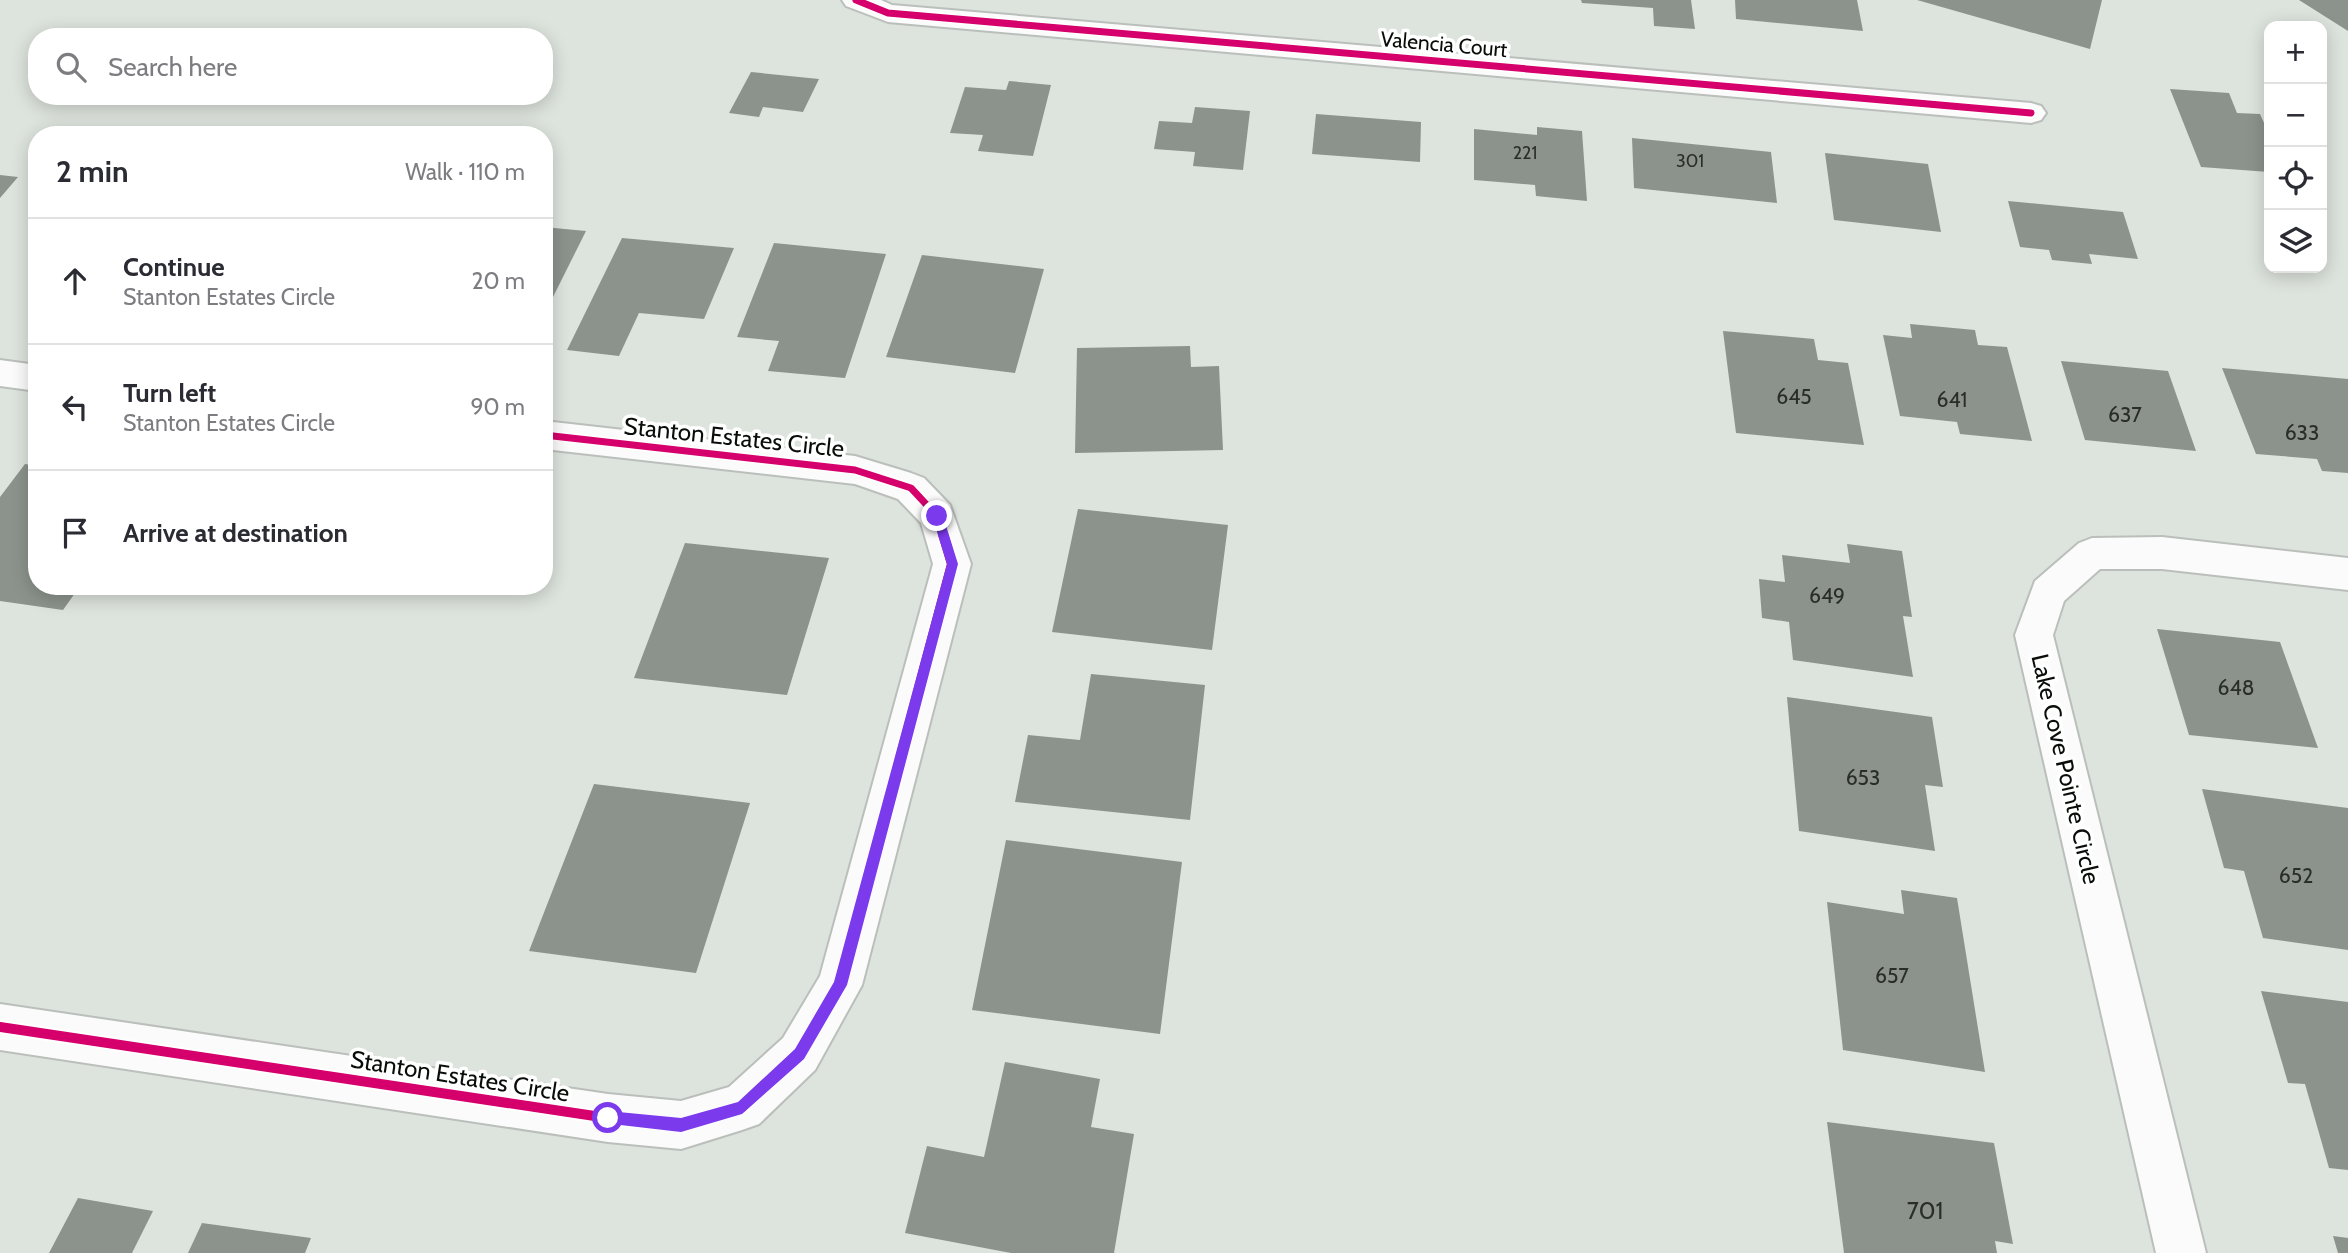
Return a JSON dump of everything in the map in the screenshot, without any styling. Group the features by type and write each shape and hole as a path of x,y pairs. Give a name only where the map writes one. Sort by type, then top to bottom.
{"street":[{"name":"Valencia Court","path":"856,0 888,13 2031,113"},
{"path":"0,373 28,376"},
{"name":"Stanton Estates Circle","path":"0,1027 608,1118 681,1125 742,1107 799,1054 840,985 952,564 937,516 911,488 855,470 553,436"},
{"name":"Lake Cove Pointe Circle","path":"2181,1253 2034,635 2048,592 2092,554 2162,553 2348,574"}],"building":[{"path":"1581,0 1691,0 1695,29 1654,26 1653,8 1582,3"},
{"path":"1735,0 1857,0 1863,31 1736,19"},
{"path":"1917,0 2102,0 2090,49"},
{"path":"2299,0 2348,0 2348,31"},
{"path":"751,72 819,79 803,112 763,107 759,117 729,113"},
{"path":"1009,81 1051,85 1033,156 978,151 983,135 950,133 965,87 1006,90"},
{"path":"2170,89 2229,93 2237,113 2260,114 2264,123 2264,172 2201,167"},
{"path":"1195,107 1250,111 1243,170 1193,166 1195,152 1154,149 1159,121 1192,123"},
{"path":"1316,114 1421,122 1420,162 1312,154"},
{"path":"1537,127 1582,131 1587,201 1536,196 1535,185 1474,180 1474,129 1537,135"},
{"path":"1632,138 1771,152 1777,203 1634,188"},
{"path":"1825,153 1928,164 1941,232 1834,220"},
{"path":"0,175 18,177 0,198"},
{"path":"2008,201 2123,212 2138,259 2089,254 2092,264 2052,260 2049,250 2020,247"},
{"path":"553,228 586,231 553,297"},
{"path":"622,238 734,248 704,319 639,313 619,356 567,350"},
{"path":"774,243 886,254 845,378 768,371 779,341 737,337"},
{"path":"922,255 1044,269 1015,373 886,357"},
{"path":"1910,324 1975,330 1978,345 2007,347 2032,441 1960,434 1957,422 1900,416 1883,335 1912,338"},
{"path":"1723,331 1814,339 1818,360 1848,363 1864,445 1736,433"},
{"path":"1190,346 1191,367 1219,366 1223,450 1075,453 1077,348"},
{"path":"2061,361 2168,371 2196,451 2085,440"},
{"path":"2222,368 2348,379 2348,473 2322,471 2317,459 2256,454"},
{"path":"25,464 28,464 28,595 74,595 63,610 0,601 0,497"},
{"path":"1078,509 1228,525 1212,650 1052,632"},
{"path":"685,543 829,558 787,695 634,678"},
{"path":"1847,544 1902,551 1912,617 1903,616 1913,677 1793,660 1789,622 1762,618 1759,579 1785,582 1782,555 1850,563"},
{"path":"2157,629 2280,642 2318,748 2189,735"},
{"path":"1091,674 1205,685 1190,820 1015,802 1028,735 1080,740"},
{"path":"1787,697 1932,717 1943,787 1925,785 1935,851 1799,831"},
{"path":"594,784 750,803 696,973 529,951"},
{"path":"2202,789 2348,808 2348,950 2263,938 2244,871 2224,868"},
{"path":"1006,840 1182,862 1160,1034 972,1010"},
{"path":"1901,890 1957,898 1985,1072 1843,1050 1827,902 1904,914"},
{"path":"2261,991 2348,1002 2348,1170 2329,1168 2305,1084 2288,1083"},
{"path":"1005,1062 1100,1079 1091,1127 1134,1134 1114,1253 1011,1253 905,1233 927,1146 984,1157"},
{"path":"1827,1122 1994,1143 2013,1244 1995,1241 1997,1253 1844,1253"},
{"path":"78,1198 153,1211 132,1253 49,1253"},
{"path":"202,1223 311,1238 305,1253 188,1253"},
{"path":"2333,1236 2348,1238 2348,1253 2338,1253"}],"cycle path":[{"path":"856,0 888,13 2031,113"},
{"path":"0,1027 608,1118 681,1125 742,1107 799,1054 840,985 952,564 937,516 911,488 855,470 553,436"}],"route":[{"path":"608,1118 681,1125 742,1107 799,1054 840,985 952,564 937,516"}]}
